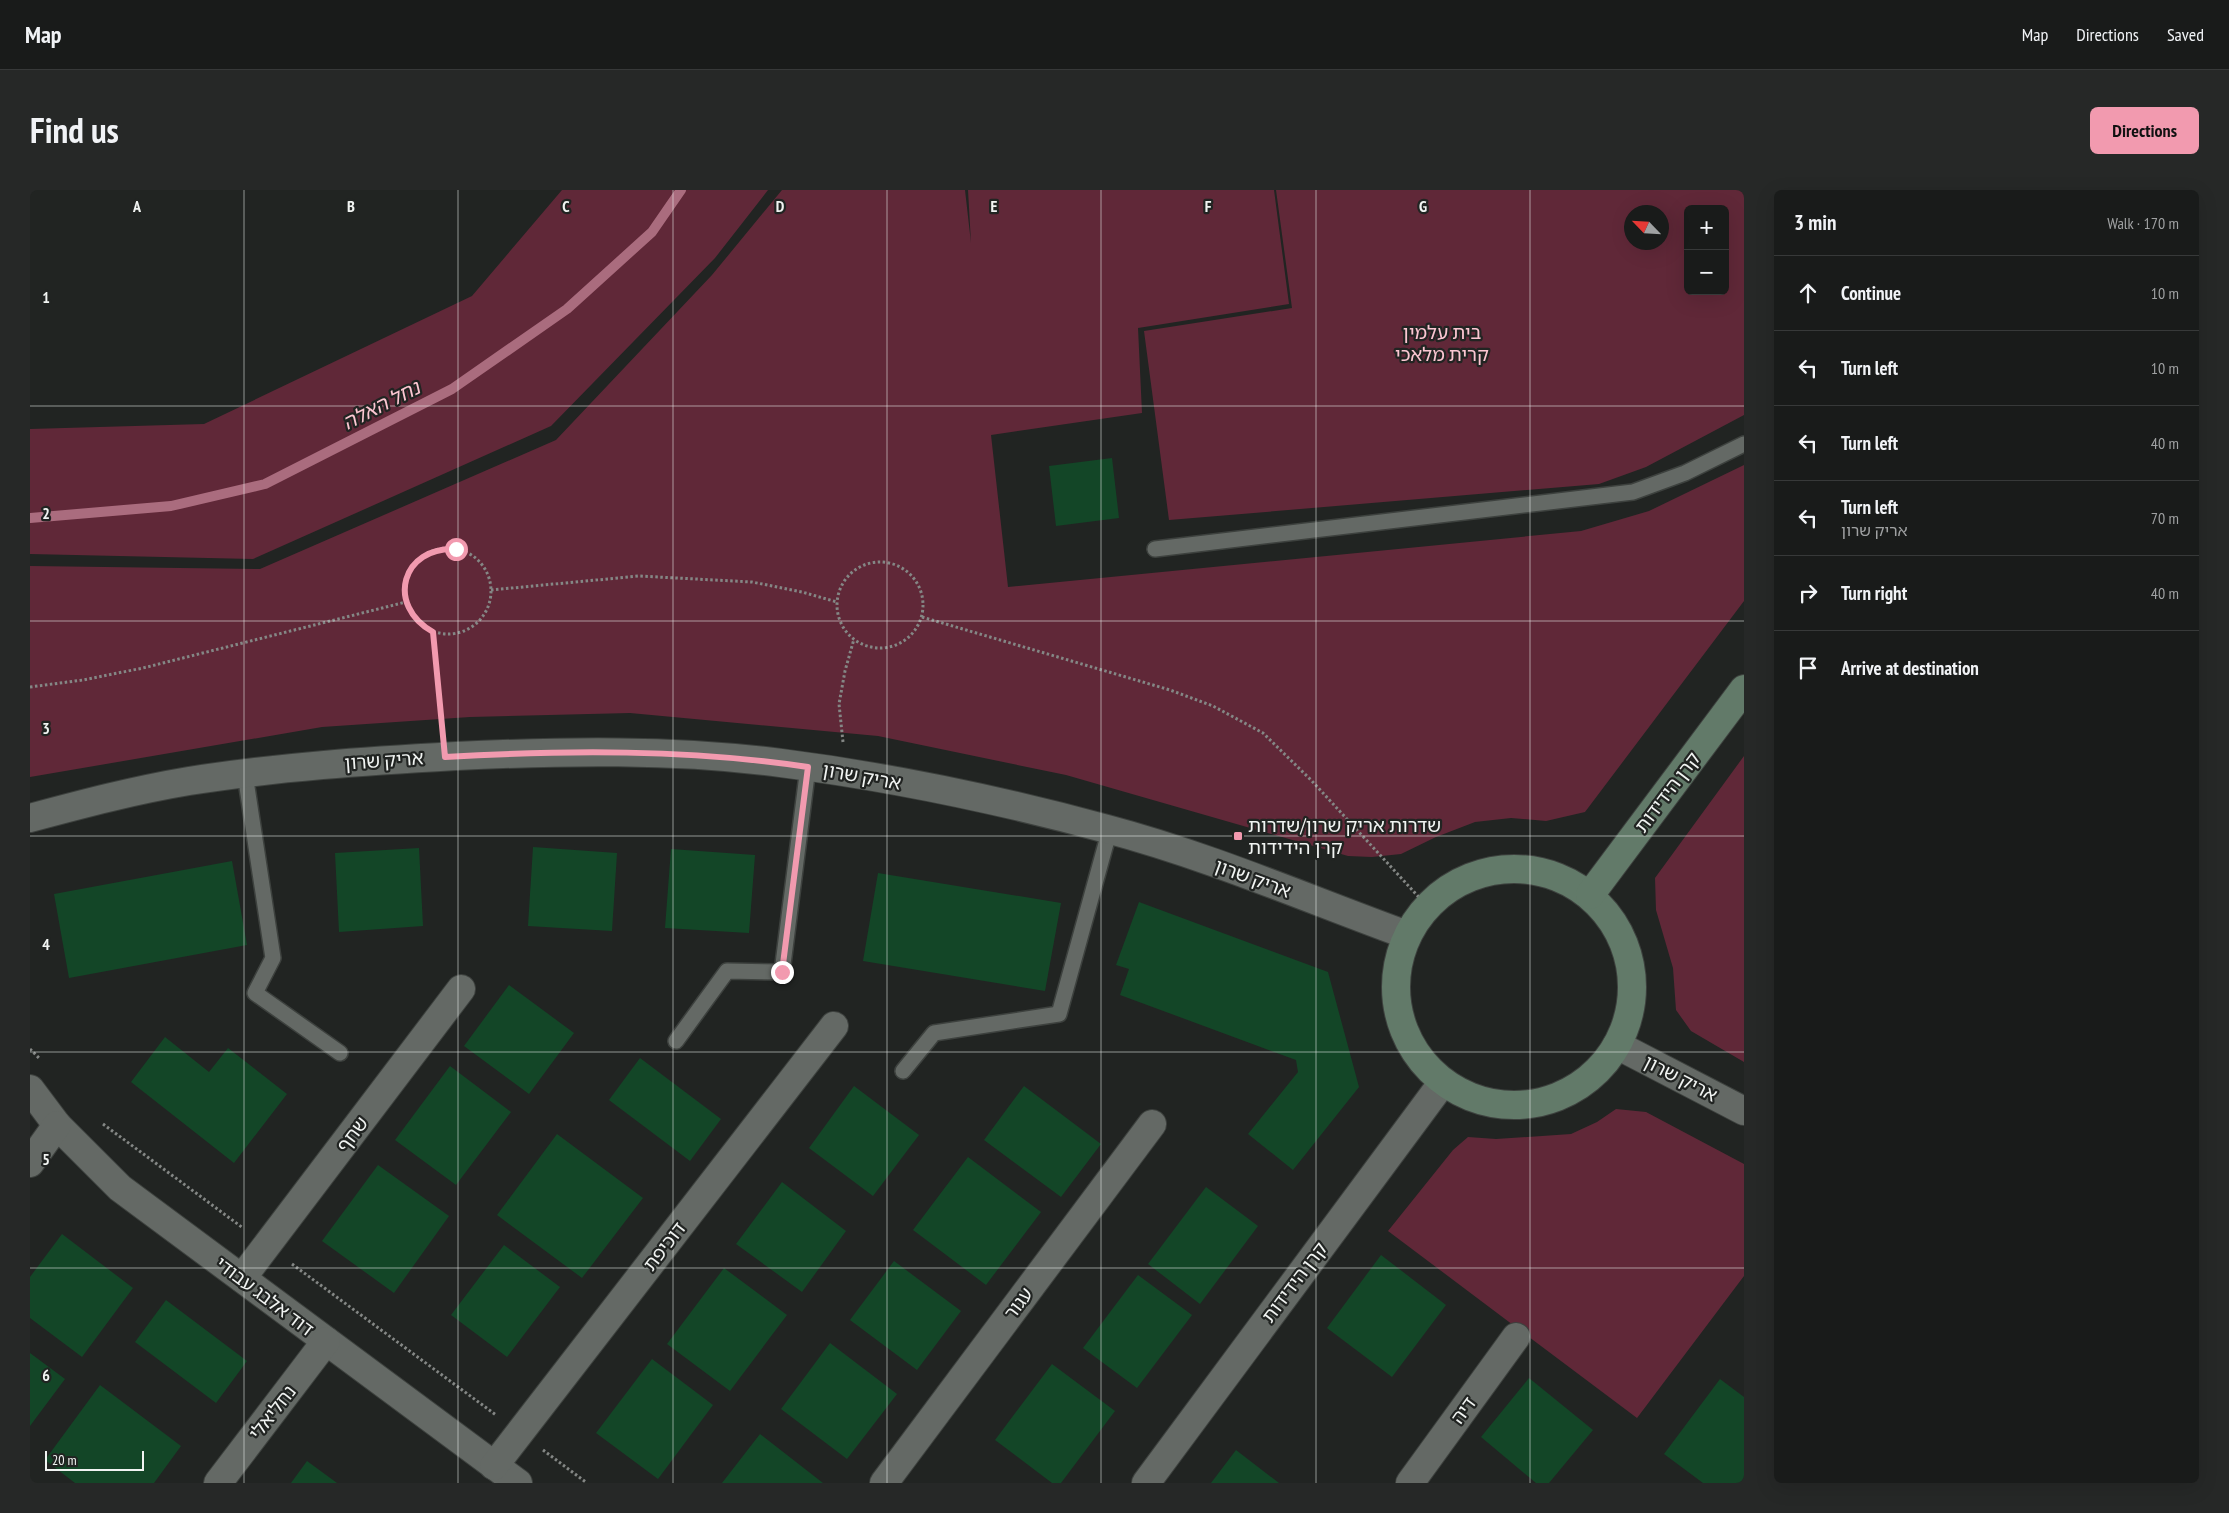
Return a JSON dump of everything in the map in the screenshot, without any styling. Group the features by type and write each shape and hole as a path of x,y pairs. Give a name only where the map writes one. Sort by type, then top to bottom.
{"street":[{"name":"קרן הידידות","path":"1590,895 1744,688"},
{"name":"אריק שרון","path":"30,818 98,800 178,783 336,764 548,751 687,756 778,762 998,801 1110,829 1180,851 1407,935"},
{"path":"1524,868 1559,877 1590,895 1616,926 1630,965 1631,1006 1617,1045 1592,1076 1558,1097 1518,1106 1478,1100 1443,1082 1420,1059 1404,1030 1396,999 1397,966 1407,935 1428,906 1455,884 1480,874 1488,871 1524,868"},
{"name":"שחף","path":"242,1278 461,989"},
{"name":"דוכיפת","path":"494,1466 834,1026"},
{"name":"אריק שרון","path":"1617,1045 1744,1111"},
{"name":"קרן הידידות","path":"1146,1483 1443,1082"},
{"name":"דוד אלבג עבודי","path":"30,1089 58,1125 120,1188 518,1483"},
{"name":"עגור","path":"884,1483 1152,1124"},
{"path":"30,1163 58,1125"},
{"name":"דיה","path":"1410,1483 1516,1338"},
{"name":"נחליאלי","path":"218,1483 326,1341"}],"lane":[{"path":"1155,549 1633,492 1685,473 1744,444"},
{"path":"676,1041 727,971 782,972 808,767"},
{"path":"245,774 273,958 255,993 340,1053"},
{"path":"903,1071 934,1033 1058,1014 1110,829"}],"path":[{"path":"441,548 456,549 469,554 480,563 488,576 491,590 489,604 483,616 473,626 461,632 447,635 433,632 421,625 411,615 406,602 404,588 408,574 416,562 427,554 441,548"},
{"path":"874,562 888,562 902,568 913,577 921,589 924,604 922,617 916,630 906,640 880,649 866,646 854,639 844,629 839,616 837,602 841,588 849,576 860,567 874,562"},
{"path":"491,590 639,576 752,582 802,592 837,602"},
{"path":"30,687 83,680 143,668 406,602"},
{"path":"922,617 1170,690 1212,706 1263,733 1311,780 1428,906"},
{"path":"433,632 445,757"},
{"path":"846,773 839,704 845,671 854,639"},
{"path":"30,1049 43,1063"},
{"path":"97,1120 587,1483"}],"green space":[{"path":"562,190 768,190 715,258 551,426 253,559 30,554 30,429 204,424 472,296"},
{"path":"782,190 965,190 971,243 968,190 1274,190 1289,304 1138,328 1142,413 991,435 1008,587 1581,531 1649,511 1744,465 1744,601 1585,812 1546,821 1511,818 1475,822 1436,837 1401,854 1372,857 1348,856 1066,775 878,736 630,713 470,717 322,727 30,777 30,566 260,569 556,440 712,275"},
{"name":"בית עלמין קרית מלאכי","path":"1276,190 1744,190 1744,415 1646,467 1599,484 1169,520 1144,331 1292,308"},
{"path":"1744,756 1744,1062 1691,1031 1676,1010 1673,968 1656,910 1655,878"},
{"path":"1616,1109 1646,1112 1744,1164 1744,1276 1637,1418 1388,1231 1453,1150 1468,1137 1496,1139 1571,1134 1597,1122"}],"building":[{"path":"1112,458 1119,518 1056,526 1049,466"},
{"path":"533,847 617,853 612,931 528,926"},
{"path":"419,848 423,926 339,932 335,853"},
{"path":"671,849 755,855 749,933 665,928"},
{"path":"232,861 247,945 69,978 54,894"},
{"path":"878,873 1061,903 1045,991 863,961"},
{"path":"1139,902 1328,972 1359,1087 1293,1170 1248,1134 1298,1072 1296,1060 1120,995 1129,969 1116,965"},
{"path":"509,985 574,1033 529,1094 464,1046"},
{"path":"165,1037 209,1072 228,1048 287,1094 234,1163 131,1082"},
{"path":"640,1058 721,1119 690,1161 609,1100"},
{"path":"450,1066 511,1112 456,1185 395,1140"},
{"path":"854,1086 919,1135 873,1196 809,1148"},
{"path":"1024,1086 1101,1144 1061,1197 984,1140"},
{"path":"557,1134 643,1198 582,1278 497,1215"},
{"path":"968,1157 1041,1212 986,1285 913,1230"},
{"path":"378,1165 449,1216 394,1293 322,1241"},
{"path":"782,1182 846,1231 802,1292 736,1244"},
{"path":"1206,1187 1258,1226 1200,1304 1148,1264"},
{"path":"62,1234 133,1288 82,1357 30,1318 30,1277"},
{"path":"504,1245 560,1287 507,1357 451,1315"},
{"path":"1381,1255 1446,1305 1392,1377 1327,1328"},
{"path":"894,1261 961,1311 917,1370 850,1320"},
{"path":"724,1268 787,1315 730,1391 667,1344"},
{"path":"1138,1275 1192,1315 1137,1388 1083,1348"},
{"path":"166,1300 247,1361 216,1403 135,1342"},
{"path":"830,1343 897,1394 847,1459 781,1409"},
{"path":"30,1353 65,1379 30,1426"},
{"path":"652,1359 713,1405 658,1479 596,1433"},
{"path":"1052,1364 1115,1411 1061,1483 1052,1483 995,1440"},
{"path":"1529,1378 1593,1430 1549,1483 1536,1483 1481,1437"},
{"path":"1720,1379 1744,1397 1744,1483 1703,1483 1664,1454"},
{"path":"100,1385 181,1446 154,1483 75,1483 45,1460"},
{"path":"760,1434 823,1483 722,1483"},
{"path":"1236,1450 1279,1483 1211,1483"},
{"path":"307,1461 337,1483 291,1483"}],"waterway":[{"name":"נחל האלה","path":"30,518 171,506 265,484 452,389 567,309 652,232 681,190"}],"place":[{"name":"שדרות אריק שרון/שדרות קרן הידידות","path":"1238,836"}],"route":[{"path":"456,549 441,548 427,554 416,562 408,574 404,588 406,602 411,615 421,625 433,632 445,757 548,751 687,756 778,762 808,767 782,972"}]}
